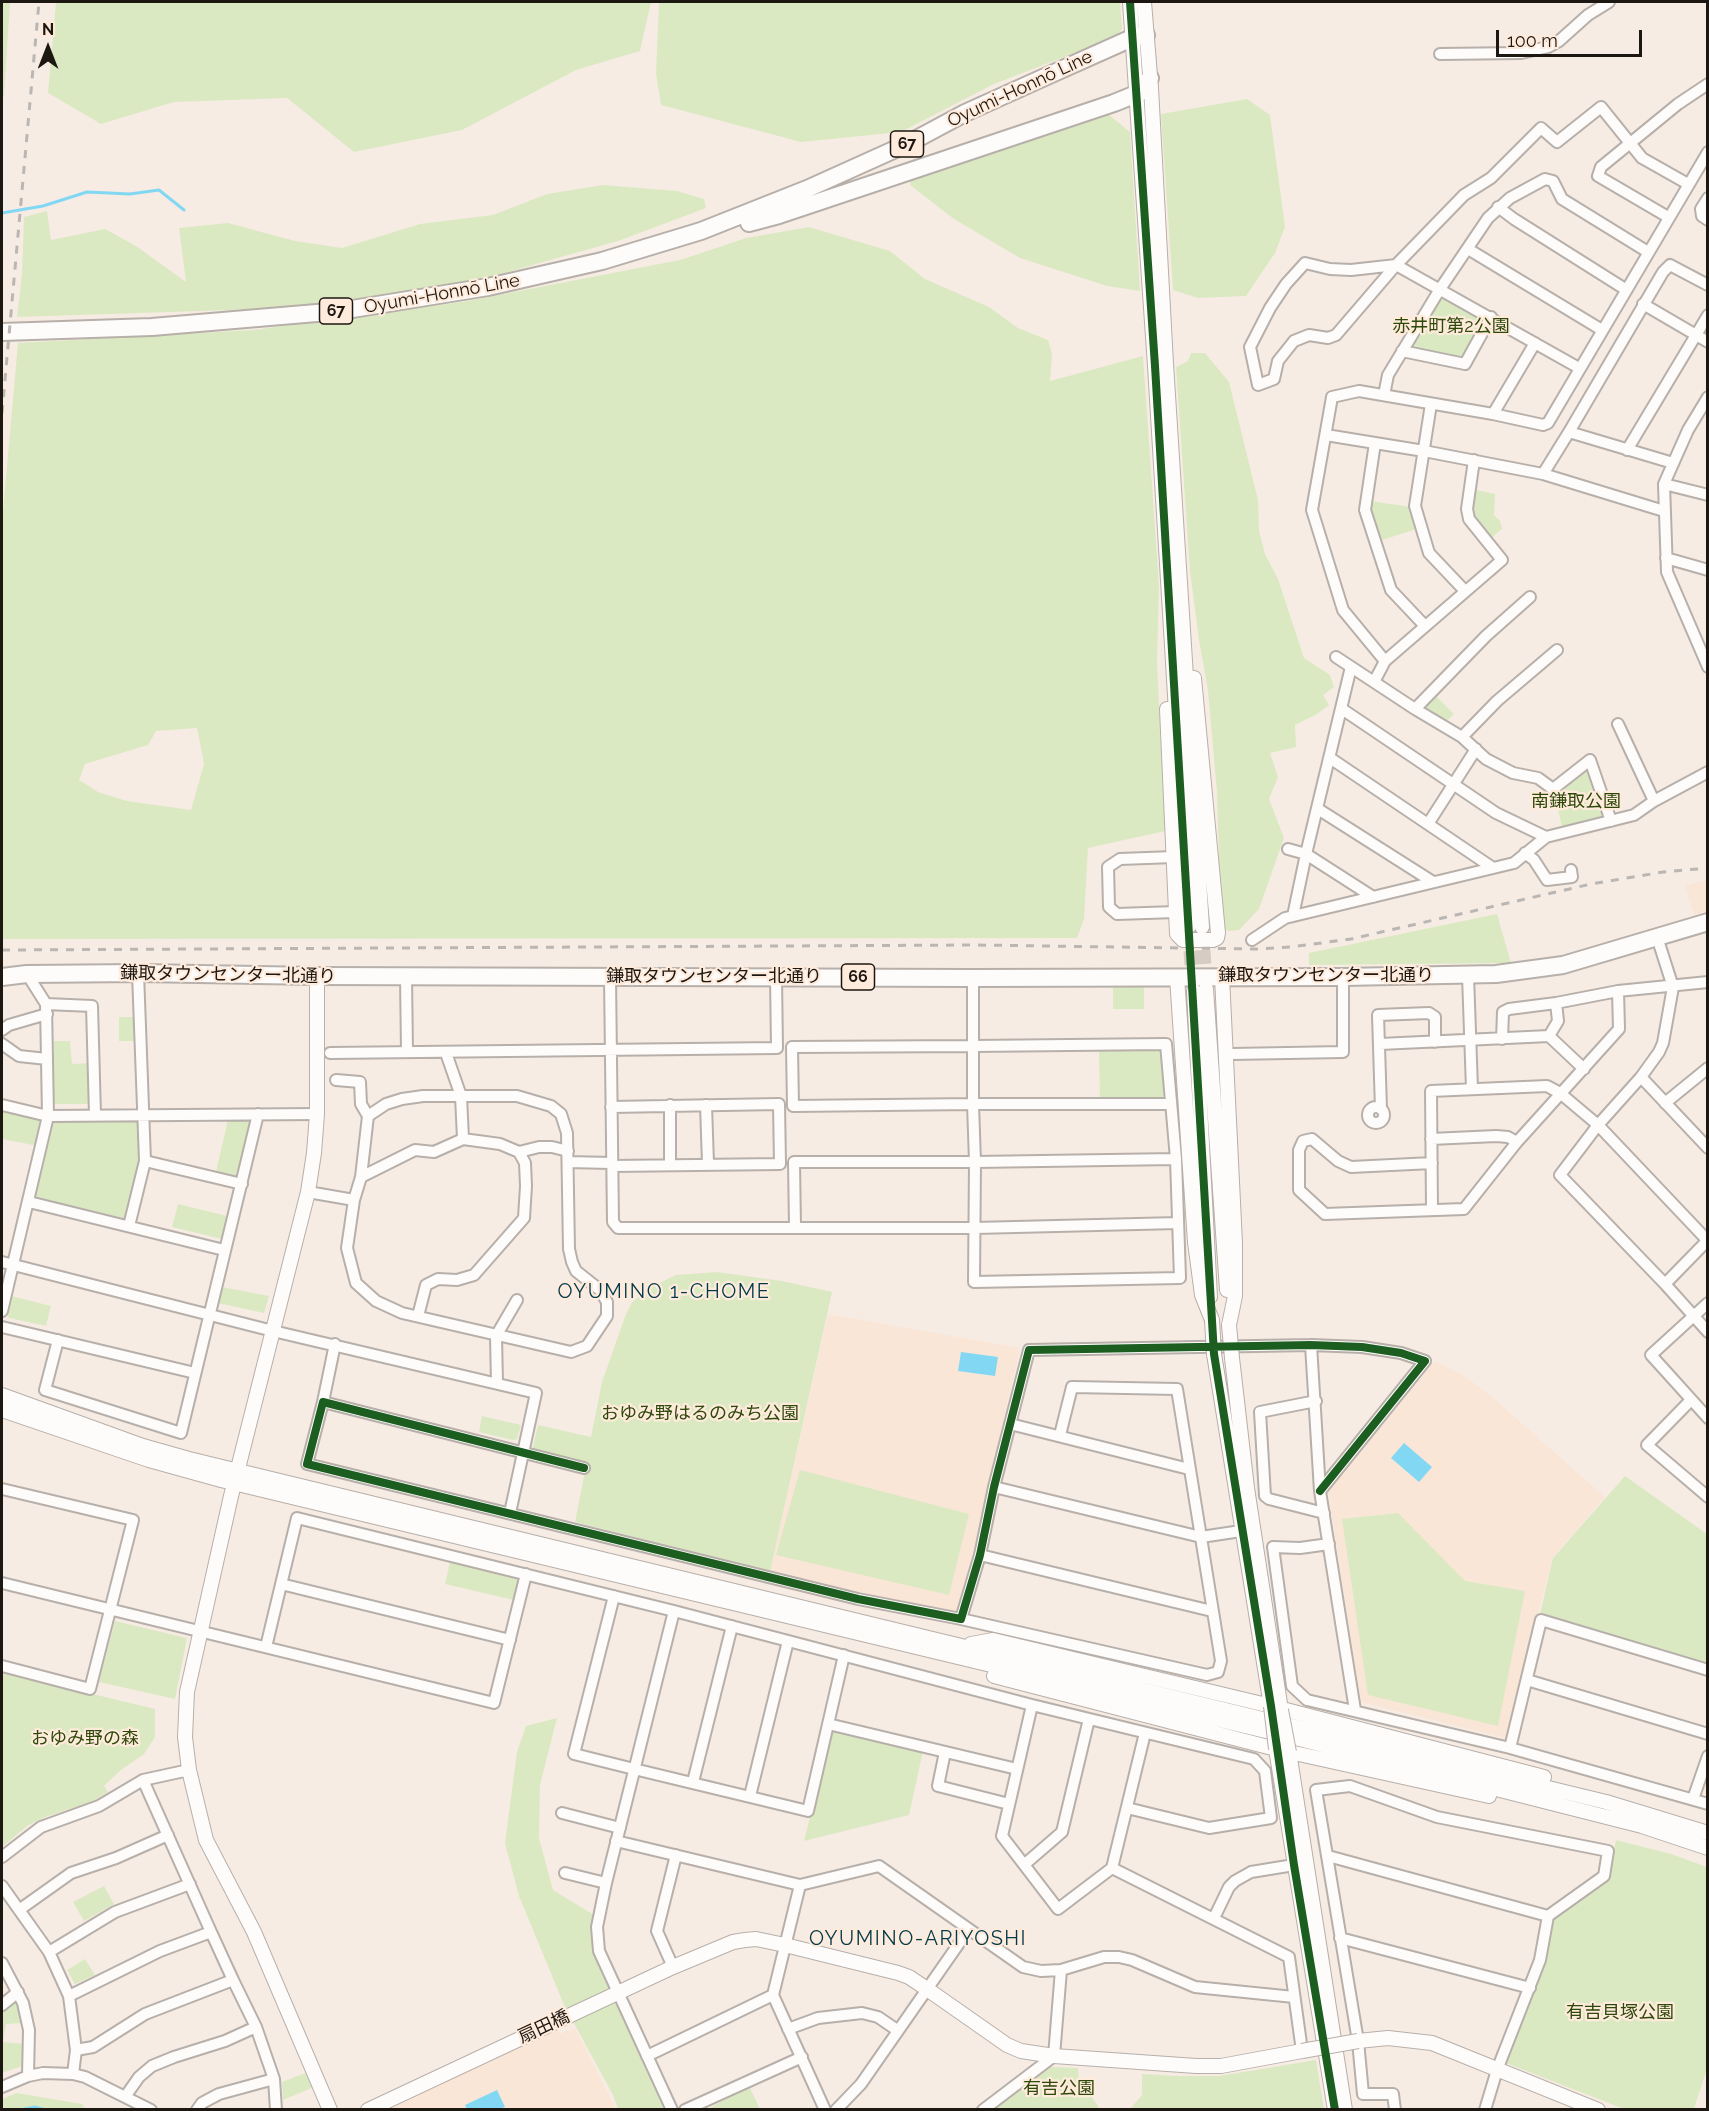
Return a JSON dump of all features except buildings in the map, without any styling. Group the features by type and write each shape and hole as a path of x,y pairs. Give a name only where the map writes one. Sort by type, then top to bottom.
{"main road":[{"name":"Oyumi-Honnō Line","path":"663,244 807,189 909,143 975,109 1139,36"},
{"path":"1136,95 1150,78"},
{"name":"Oyumi-Honnō Line","path":"2,332 163,326 340,311 440,296 530,278 779,215 1136,95"},
{"name":"鎌取タウンセンター北通り","path":"2,977 27,974 138,973 317,976 973,978 1468,975 1521,972 1563,965 1707,921"}],"street":[{"path":"1130,2 1150,78 1152,248"},
{"path":"1144,2 1139,36 1136,95 1152,248 1196,926"},
{"path":"1440,54 1521,53 1548,47 1559,41 1588,15 1609,2"},
{"path":"1668,217 1598,176 1601,167 1630,142 1707,84"},
{"path":"1579,368 1396,265 1352,270 1330,269 1305,263 1286,284 1270,308 1250,347 1258,385 1274,379 1278,361 1294,341 1309,335 1328,338 1336,335 1396,265 1464,195 1491,178 1541,128 1557,142 1601,106 1642,158 1688,184"},
{"path":"1385,662 1342,610 1312,510 1332,397 1359,391 1543,425 1548,423 1707,152"},
{"path":"1384,395 1388,375 1402,351 1488,218 1510,198 1545,179 1553,181 1562,199 1648,252"},
{"path":"1707,198 1701,209 1702,216 1707,220"},
{"path":"1498,207 1625,289"},
{"path":"1467,249 1602,330"},
{"path":"1543,474 1663,272 1670,265 1707,285"},
{"path":"1643,304 1707,342"},
{"path":"1627,450 1707,315"},
{"path":"1402,351 1465,364 1491,317"},
{"path":"1493,414 1535,343"},
{"path":"1707,397 1688,430 1664,483 1667,572 1707,667"},
{"path":"1431,404 1415,506 1429,554 1465,591"},
{"path":"1569,432 1673,463"},
{"path":"1326,435 1543,474 1664,511"},
{"path":"1375,443 1365,510 1391,590 1425,626"},
{"path":"1374,682 1385,662 1502,560 1469,519 1467,509 1474,460"},
{"path":"1664,483 1707,495"},
{"path":"1666,558 1707,570"},
{"path":"1415,709 1486,636 1530,597"},
{"path":"1178,647 1194,677 1218,933 1213,940 1183,940 1177,934 1167,722 1168,671 1178,647"},
{"path":"1462,737 1497,701 1557,651"},
{"path":"1336,657 1462,737 1486,759 1513,773 1538,778 1553,789 1590,760 1611,821"},
{"path":"1293,916 1351,667"},
{"path":"1342,709 1496,813 1546,837"},
{"path":"1618,724 1654,801"},
{"path":"1428,824 1476,749"},
{"path":"1330,758 1493,868"},
{"path":"1252,940 1285,918 1514,863 1546,837 1634,814 1707,772"},
{"path":"1318,809 1433,882"},
{"path":"1288,849 1306,854 1373,897"},
{"path":"1525,853 1534,860 1547,880 1572,877 1571,870"},
{"path":"1174,857 1120,859 1108,867 1109,907 1117,914 1176,912"},
{"path":"1657,937 1673,987 1663,1043 1641,1077 1598,1125 1560,1175 1665,1284 1707,1332"},
{"path":"129,1226 145,1161 138,973"},
{"path":"2,1311 48,1116 46,1009 27,974"},
{"path":"1468,975 1472,1089"},
{"path":"317,976 317,1114 308,1192 238,1470 187,1692 185,1737 189,1770 206,1840 258,1941 330,2109"},
{"path":"406,976 407,1052"},
{"path":"610,977 611,1164 613,1222 618,1228 975,1228 1178,1223"},
{"path":"330,1053 777,1048 776,977"},
{"path":"1177,977 1195,1242 1202,1295 1212,1320"},
{"path":"1221,977 1235,1243 1235,1296 1229,1325"},
{"path":"1232,1054 1343,1052 1343,977"},
{"path":"973,978 973,1046 973,1104 975,1162 974,1282 1180,1278 1176,1159 1166,1044 973,1046 792,1047 793,1106 973,1104 1170,1104"},
{"path":"1502,1039 1503,1012 1509,1009 1618,991 1707,982"},
{"path":"1276,1708 1241,1531 1214,1354 1200,990 1232,1358 1247,1488 1276,1708 1345,2109"},
{"path":"1432,1163 1351,1167 1338,1161 1312,1139 1303,1141 1299,1150 1299,1190 1325,1214 1464,1209 1517,1142 1619,1029 1618,991"},
{"path":"1549,1036 1558,1021 1556,1003"},
{"path":"2,1030 46,1009 92,1006 94,1115"},
{"path":"1381,1109 1378,1015 1429,1013 1435,1017 1435,1042"},
{"path":"1380,1044 1549,1036 1584,1069"},
{"path":"2,1044 19,1056 47,1059"},
{"path":"446,1053 461,1096 463,1138"},
{"path":"1665,1103 1707,1068"},
{"path":"1641,1077 1707,1148"},
{"path":"336,1080 360,1082 361,1104 368,1116 347,1248 356,1283 376,1301 402,1313 571,1352 587,1346 608,1316 607,1302 600,1290 576,1271 572,1262 569,1249 568,1156 565,1124 561,1114 551,1106 517,1096 423,1096 386,1104 368,1116"},
{"path":"1432,1210 1431,1091 1546,1086 1560,1093 1598,1125 1707,1241 1665,1284"},
{"path":"360,1177 415,1150 434,1152 463,1138 500,1144 519,1152 539,1147 552,1147 568,1156 611,1164 780,1164 779,1104 611,1107"},
{"path":"2,1105 48,1116 317,1114"},
{"path":"706,1105 708,1164"},
{"path":"670,1106 670,1165"},
{"path":"58,1340 45,1390 181,1433 258,1114"},
{"path":"1431,1140 1496,1136 1508,1137 1517,1142"},
{"path":"418,1316 426,1285 438,1279 457,1280 474,1275 524,1218 525,1163 519,1152"},
{"path":"795,1227 794,1162 1176,1159"},
{"path":"145,1161 242,1184"},
{"path":"308,1192 354,1200"},
{"path":"29,1202 225,1250"},
{"path":"2,1263 273,1331 536,1393 510,1513"},
{"path":"497,1383 496,1336 517,1300"},
{"path":"1707,1303 1651,1355 1707,1418"},
{"path":"2,1327 195,1373"},
{"path":"335,1344 307,1464 858,1599 961,1619 1207,1675 1218,1672 1221,1660 1177,1389 1072,1387 1060,1435"},
{"path":"1311,1345 1320,1491 1354,1710"},
{"path":"961,1619 980,1555 994,1487 1029,1350 1311,1345 1362,1347 1401,1353 1425,1361 1320,1491"},
{"path":"2,1395 144,1446 1606,1802 1707,1833"},
{"path":"1316,1401 1260,1412 1265,1496 1324,1513"},
{"path":"1690,1401 1647,1445 1707,1497"},
{"path":"323,1402 584,1468"},
{"path":"2,1410 149,1460 235,1484 1288,1737 1642,1826 1707,1848"},
{"path":"1010,1424 1189,1469"},
{"path":"994,1487 1202,1537 1241,1531"},
{"path":"2,1489 134,1521 90,1689 2,1666"},
{"path":"266,1647 297,1518 674,1611 1032,1705 1254,1760 1264,1771 1271,1818 1209,1828 1127,1808"},
{"path":"1329,1544 1300,1548 1273,1547 1293,1686 1307,1700 1510,1748 1707,1804"},
{"path":"980,1555 1212,1611"},
{"path":"2,1583 494,1703 526,1574"},
{"path":"281,1584 510,1640"},
{"path":"614,1596 574,1754 808,1811 844,1655"},
{"path":"672,2109 599,1951 597,1927 616,1840 674,1611"},
{"path":"1510,1748 1541,1620 1707,1670"},
{"path":"693,1782 732,1626"},
{"path":"966,1645 993,1640 1276,1708 1574,1785 1593,1792 1606,1802"},
{"path":"750,1796 788,1641"},
{"path":"964,1660 973,1669 985,1674 1283,1751 1533,1806 1585,1811"},
{"path":"1527,1680 1707,1734"},
{"path":"1032,1705 1002,1836 1058,1909 1112,1868 1145,1733"},
{"path":"1025,1864 1062,1833 1089,1719"},
{"path":"828,1724 1017,1769"},
{"path":"1283,1751 1294,1865 1335,2109"},
{"path":"945,1752 938,1786 1009,1804"},
{"path":"1693,1799 1707,1756"},
{"path":"2,1857 41,1827 99,1806 143,1780 189,1770"},
{"path":"143,1780 256,2026 274,2079 276,2109"},
{"path":"1395,2109 1393,2094 1364,2094 1358,2041 1316,1790 1350,1786 1437,1817 1608,1851 1604,1876 1548,1916 1540,1960 1497,2070 1485,2109"},
{"path":"562,1814 620,1828"},
{"path":"19,1910 71,1873 116,1858 168,1835"},
{"path":"616,1840 800,1885 879,1866 1023,1967 1041,1971 1061,1970 1104,1957 1119,1957 1132,1960 1195,1987 1294,1997"},
{"path":"673,1967 657,1931 676,1855"},
{"path":"1328,1856 1548,1916"},
{"path":"1214,1918 1229,1887 1235,1881 1251,1872 1294,1865"},
{"path":"1112,1868 1289,1957 1302,2051"},
{"path":"565,1874 606,1883"},
{"path":"49,1952 115,1912 190,1884"},
{"path":"800,1885 773,1995 825,2109"},
{"path":"2,1886 49,1952 69,1996 76,2050 73,2074"},
{"path":"836,2109 861,2084 969,1929"},
{"path":"69,1996 144,1959 211,1932"},
{"path":"1340,1938 1530,1988"},
{"name":"扇田橋","path":"368,2109 673,1967 733,1942 756,1939 898,1972 927,1989 1007,2045 1021,2050 1054,2056 1221,2066 1358,2041 1403,2039 1432,2043 1598,2109"},
{"path":"2,1964 23,2003 29,2030 28,2076"},
{"path":"983,2109 1054,2056 1061,1970"},
{"path":"76,2050 93,2047 145,2014 233,1980"},
{"path":"2,2005 18,1992"},
{"path":"647,2056 773,1995"},
{"path":"788,2029 818,2018 862,2013 878,2017 897,2030"},
{"path":"125,2097 139,2077 152,2066 225,2041 256,2026"},
{"path":"685,2109 802,2057"},
{"path":"2,2087 28,2076 43,2073 73,2074 85,2077 125,2097 137,2107 151,2109"},
{"path":"197,2109 202,2103 219,2094 274,2079"}],"shaded area":[{"path":"1707,881 1707,911 1694,915 1685,886"},
{"path":"828,1314 1020,1348 959,1613 770,1573"},
{"path":"1435,1361 1463,1375 1491,1396 1605,1497 1553,1557 1509,1739 1361,1702 1328,1491"},
{"path":"575,2028 616,2109 383,2110 558,2029 560,2034"}],"green space":[{"path":"2,2 10,2 2,99"},
{"path":"56,2 651,2 640,51 576,70 462,130 354,152 287,98 174,102 101,124 48,93"},
{"path":"659,2 1120,2 1122,29 1116,37 994,84 901,132 801,142 661,105 656,74"},
{"path":"1247,99 1270,115 1285,227 1275,253 1246,296 1198,298 1173,290 1161,114"},
{"path":"1108,114 1130,132 1140,291 1107,286 1020,258 954,219 910,185 912,177"},
{"path":"603,185 677,191 704,199 706,208 618,241 483,279 334,303 231,310 17,317 22,274 24,217 47,211 51,240 105,229 136,246 186,282 179,228 228,223 295,241 342,248 420,224 493,215 547,194"},
{"path":"809,227 890,251 925,279 989,307 1018,328 1048,340 1052,354 1050,381 1143,356 1159,585 1157,662 1165,831 1088,848 1084,919 1077,938 2,939 2,522 18,343 253,330 462,302 680,260 746,238","holes":["197,728 204,764 191,810 127,801 98,792 79,780 85,764 148,745 156,731"]},
{"name":"赤井町第2公園","path":"1442,295 1486,318 1462,359 1410,350 1409,346"},
{"path":"1191,353 1205,353 1229,382 1258,500 1259,531 1265,554 1278,579 1304,658 1330,675 1334,687 1323,695 1329,705 1295,725 1296,747 1270,753 1278,777 1269,799 1284,838 1259,909 1239,930 1228,931 1221,926 1217,792 1208,691 1190,571 1176,367 1188,361"},
{"path":"1472,489 1495,494 1494,515 1500,521 1502,529 1490,539 1470,515"},
{"path":"1370,501 1411,507 1417,529 1379,541 1369,509"},
{"path":"1435,695 1454,714 1446,722 1426,710 1426,704"},
{"name":"南鎌取公園","path":"1586,768 1604,817 1562,827 1555,795"},
{"path":"1497,914 1511,963 1309,965 1309,953"},
{"path":"1144,986 1144,1009 1113,1009 1113,987"},
{"path":"119,1017 138,1017 138,1041 119,1041"},
{"path":"54,1041 70,1041 72,1064 90,1063 91,1104 54,1104"},
{"path":"1159,1049 1163,1052 1166,1094 1161,1098 1100,1100 1099,1050"},
{"path":"2,1109 40,1119 42,1122 38,1146 2,1139"},
{"path":"54,1120 134,1120 138,1124 140,1160 124,1220 33,1199"},
{"path":"228,1120 249,1120 252,1123 239,1178 215,1176"},
{"path":"178,1204 227,1216 222,1239 172,1227"},
{"name":"おゆみ野はるのみち公園","path":"717,1272 782,1281 832,1292 770,1572 575,1522 586,1466 532,1451 538,1425 591,1437 602,1382 632,1302 655,1285 676,1275"},
{"path":"222,1287 269,1296 264,1313 218,1303"},
{"path":"11,1296 51,1306 46,1326 9,1318 7,1314"},
{"path":"482,1416 521,1425 517,1439 479,1432"},
{"path":"800,1470 969,1514 949,1595 776,1555"},
{"path":"1625,1476 1707,1534 1707,1668 1540,1614 1553,1558"},
{"path":"1398,1513 1465,1581 1525,1591 1498,1726 1368,1695 1342,1519"},
{"path":"451,1558 520,1574 514,1600 445,1584"},
{"path":"115,1621 187,1638 175,1699 99,1682"},
{"name":"おゆみ野の森","path":"2,1672 155,1709 155,1737 144,1754 121,1770 104,1786 108,1792 91,1802 45,1817 27,1826 2,1847"},
{"path":"557,1718 540,1785 539,1838 553,1890 594,1915 592,1947 666,2109 618,2109 613,2095 564,2005 519,1896 505,1843 517,1752 526,1726"},
{"path":"832,1728 923,1751 909,1815 804,1841"},
{"name":"有吉貝塚公園","path":"1616,1840 1671,1854 1707,1867 1707,2069 1694,2109 1624,2109 1506,2063 1542,1969 1553,1915 1607,1880"},
{"path":"104,1886 114,1904 84,1921 73,1902"},
{"path":"85,1959 95,1975 75,1984 67,1970"},
{"path":"13,1998 17,1999 22,2023 6,2024 3,2042 25,2044 25,2062 22,2066 2,2073 2,2010"},
{"name":"有吉公園","path":"1316,2060 1324,2109 1130,2109 1142,2095 1142,2074 1219,2076"},
{"name":"有吉公園","path":"1051,2067 1078,2068 1079,2078 1100,2109 994,2109"},
{"path":"305,2073 314,2087 283,2100 282,2082"},
{"path":"749,2086 760,2109 706,2110"},
{"path":"17,2093 82,2104 85,2109 2,2109 2,2099"}],"water":[{"path":"961,1352 998,1357 995,1376 958,1371"},
{"path":"1404,1443 1432,1467 1419,1482 1391,1458"},
{"path":"497,2090 505,2107 467,2109 465,2105"}],"waterway":[{"path":"2,213 43,206 87,192 130,194 159,190 184,210"},
{"path":"20,2110 35,2107 45,2110"}],"tunnel":[{"path":"1202,929 1206,988"},
{"path":"1189,930 1193,986"}],"railway":[{"path":"2,413 39,2"},
{"path":"2,950 976,945 1256,949 1351,939 1591,884 1663,872 1708,868"}],"cycle path":[{"path":"1130,2 1155,366 1214,1354 1335,2110"},
{"path":"584,1468 323,1402 307,1464 858,1599 961,1619 980,1555 994,1487 1029,1350 1311,1345 1362,1347 1401,1353 1425,1361 1320,1491"}],"district":[{"name":"OYUMINO 1-CHOME","path":"664,1292"},
{"name":"OYUMINO-ARIYOSHI","path":"918,1939"}]}
